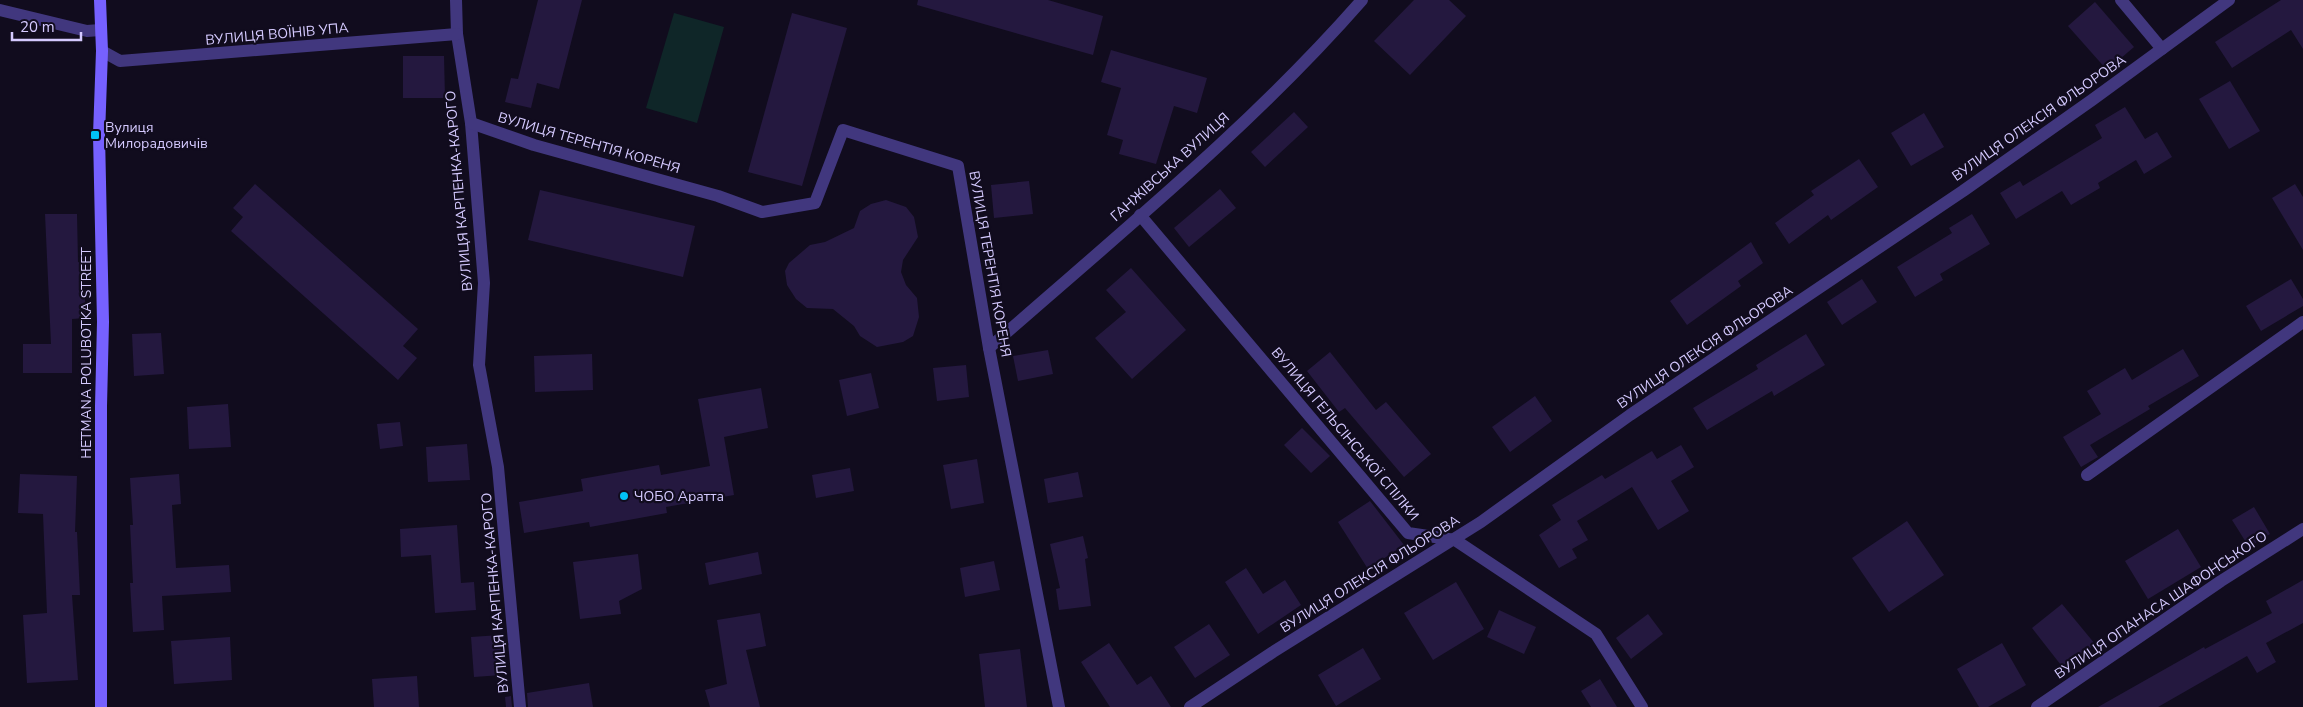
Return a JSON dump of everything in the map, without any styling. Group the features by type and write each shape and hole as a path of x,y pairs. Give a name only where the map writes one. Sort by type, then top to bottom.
{"street":[{"name":"HETMANA POLUBOTKA STREET","path":"100,0 102,51 99,135 103,322 101,406 101,707"},
{"name":"ВУЛИЦЯ КАРПЕНКА-КАРОГО","path":"456,0 456,34 471,123 484,283 479,365 498,467 520,707"},
{"name":"ГАНЖІВСЬКА ВУЛИЦЯ","path":"989,348 1140,215 1324,44 1362,0"},
{"path":"2121,0 2162,49"},
{"name":"ВУЛИЦЯ ОЛЕКСІЯ ФЛЬОРОВА","path":"1190,707 1273,652 1455,540 1630,415 1971,185 2229,0"},
{"path":"0,10 88,32 100,30"},
{"name":"ВУЛИЦЯ ВОЇНІВ УПА","path":"102,51 120,61 456,34"},
{"name":"ВУЛИЦЯ ТЕРЕНТІЯ КОРЕНЯ","path":"471,123 534,145 718,196 762,212 814,203 843,130 958,166 989,348 1059,707"},
{"name":"ВУЛИЦЯ ГЕЛЬСІНСЬКОЇ СПІЛКИ","path":"1140,215 1408,533 1455,540 1596,634 1642,707"},
{"path":"2087,475 2303,322"},
{"name":"ВУЛИЦЯ ОПАНАСА ШАФОНСЬКОГО","path":"2037,707 2221,581 2303,529"}],"green space":[{"path":"674,13 724,27 697,123 646,108"}],"building":[{"path":"538,0 582,0 559,89 537,83 531,108 505,102 511,78 518,79"},
{"path":"918,0 1048,0 1103,16 1093,55 917,5"},
{"path":"1414,0 1449,0 1466,16 1410,75 1374,41"},
{"path":"2281,0 2303,0 2303,49 2291,30 2232,68 2215,42"},
{"path":"2095,2 2134,47 2107,70 2068,26"},
{"path":"792,13 847,28 802,186 748,172"},
{"path":"1111,50 1207,78 1197,113 1174,106 1156,164 1119,154 1123,140 1107,135 1121,88 1101,82"},
{"path":"403,56 444,56 445,98 403,98"},
{"path":"2230,81 2260,131 2229,149 2199,99"},
{"path":"2125,107 2145,139 2157,132 2172,157 2144,174 2136,160 2098,183 2100,188 2071,205 2062,191 2016,219 2000,193 2020,181 2023,186 2102,138 2095,125"},
{"path":"1294,112 1308,127 1265,167 1251,152"},
{"path":"1924,113 1944,147 1911,166 1891,133"},
{"path":"1859,159 1878,187 1831,220 1828,215 1789,244 1775,223 1814,195 1811,191"},
{"path":"1029,181 1033,214 994,218 991,185"},
{"path":"255,184 418,329 403,346 417,358 398,380 231,231 243,217 233,208"},
{"path":"2295,184 2303,197 2303,250 2272,198"},
{"path":"1220,189 1236,208 1189,247 1174,228"},
{"path":"540,190 695,226 683,277 528,240"},
{"path":"886,200 906,207 914,217 918,237 903,260 901,272 906,285 917,298 919,317 913,336 903,342 877,347 860,336 854,326 833,309 807,308 796,299 787,285 785,271 789,263 810,245 825,242 854,228 860,211 871,204"},
{"path":"45,214 77,214 78,262 83,262 86,318 72,319 72,373 23,373 23,344 51,344"},
{"path":"1972,214 1990,244 1940,274 1943,280 1915,297 1897,267 1952,233 1949,228"},
{"path":"1751,242 1763,263 1738,281 1741,286 1687,325 1670,301"},
{"path":"1131,268 1186,330 1132,379 1095,338 1126,312 1106,290"},
{"path":"1862,279 1877,302 1842,325 1827,302"},
{"path":"2291,279 2303,299 2303,306 2261,331 2246,306"},
{"path":"161,333 164,374 134,376 132,334"},
{"path":"1806,334 1825,365 1774,396 1772,391 1707,430 1693,408 1758,369 1756,365"},
{"path":"2183,349 2199,376 2148,406 2150,409 2090,445 2098,457 2081,467 2063,437 2101,414 2087,391 2125,368 2132,380"},
{"path":"1048,350 1053,374 1018,381 1013,356"},
{"path":"1330,352 1376,410 1386,402 1431,454 1404,477 1345,408 1339,412 1307,371"},
{"path":"592,354 593,390 535,392 534,356"},
{"path":"966,365 969,397 937,401 933,368"},
{"path":"871,373 879,408 847,416 839,380"},
{"path":"761,388 768,428 724,437 734,495 666,507 667,513 590,527 589,522 524,533 519,502 583,491 581,479 659,465 661,475 710,466 698,399"},
{"path":"1535,396 1552,421 1510,452 1492,427"},
{"path":"228,404 231,447 189,449 187,407"},
{"path":"400,422 403,446 380,449 377,424"},
{"path":"1302,428 1330,456 1311,473 1284,445"},
{"path":"467,444 470,480 428,482 426,447"},
{"path":"1681,445 1694,467 1671,481 1689,511 1658,530 1632,487 1577,521 1588,540 1572,549 1577,558 1559,568 1539,535 1561,520 1552,505 1602,475 1605,479 1652,451 1657,459"},
{"path":"977,459 984,503 951,509 943,465"},
{"path":"850,468 854,491 816,498 812,475"},
{"path":"1078,472 1083,497 1048,503 1044,479"},
{"path":"20,474 77,476 75,532 77,532 80,595 72,595 78,680 27,683 23,615 47,613 43,514 18,513"},
{"path":"179,474 181,504 172,505 176,568 229,565 231,592 162,596 164,630 133,632 130,583 133,583 130,525 133,525 130,478"},
{"path":"1370,501 1404,545 1368,569 1338,522"},
{"path":"2254,507 2270,534 2249,547 2232,520"},
{"path":"1907,521 1944,575 1889,612 1852,558"},
{"path":"457,525 461,583 474,582 476,610 435,613 431,555 401,557 400,529"},
{"path":"2178,529 2201,567 2148,599 2125,561"},
{"path":"1083,536 1088,558 1085,559 1091,606 1059,610 1056,589 1060,588 1050,544"},
{"path":"758,552 762,574 709,585 705,563"},
{"path":"638,554 642,589 619,601 621,614 580,619 573,562"},
{"path":"994,561 1000,590 965,597 960,568"},
{"path":"1246,568 1263,594 1285,580 1301,605 1258,634 1225,582"},
{"path":"2303,580 2303,623 2266,643 2276,662 2257,673 2247,656 2158,707 2098,707 2204,647 2205,649 2272,613 2266,601"},
{"path":"1456,582 1484,629 1433,660 1404,613"},
{"path":"2062,604 2095,644 2064,669 2032,628"},
{"path":"1499,610 1536,627 1524,654 1487,637"},
{"path":"760,613 766,646 746,650 760,707 710,707 705,690 727,684 717,620"},
{"path":"1648,614 1663,634 1631,659 1616,638"},
{"path":"1209,624 1230,655 1195,678 1174,647"},
{"path":"500,635 502,675 474,677 471,637"},
{"path":"230,637 232,680 174,684 171,641"},
{"path":"1109,643 1137,685 1151,676 1171,707 1110,707 1081,662"},
{"path":"2002,643 2026,685 1988,707 1979,707 1957,669"},
{"path":"1363,648 1381,679 1336,706 1318,675"},
{"path":"1020,649 1027,707 985,707 979,654"},
{"path":"417,676 419,707 374,707 372,679"},
{"path":"1600,679 1617,707 1591,707 1581,691"},
{"path":"589,683 593,707 528,707 527,693"},
{"path":"511,696 512,707 506,707 505,697"}],"place":[{"name":"Вулиця Милорадовичів","path":"95,135"},
{"name":"ЧОБО Аратта","path":"624,496"}]}
